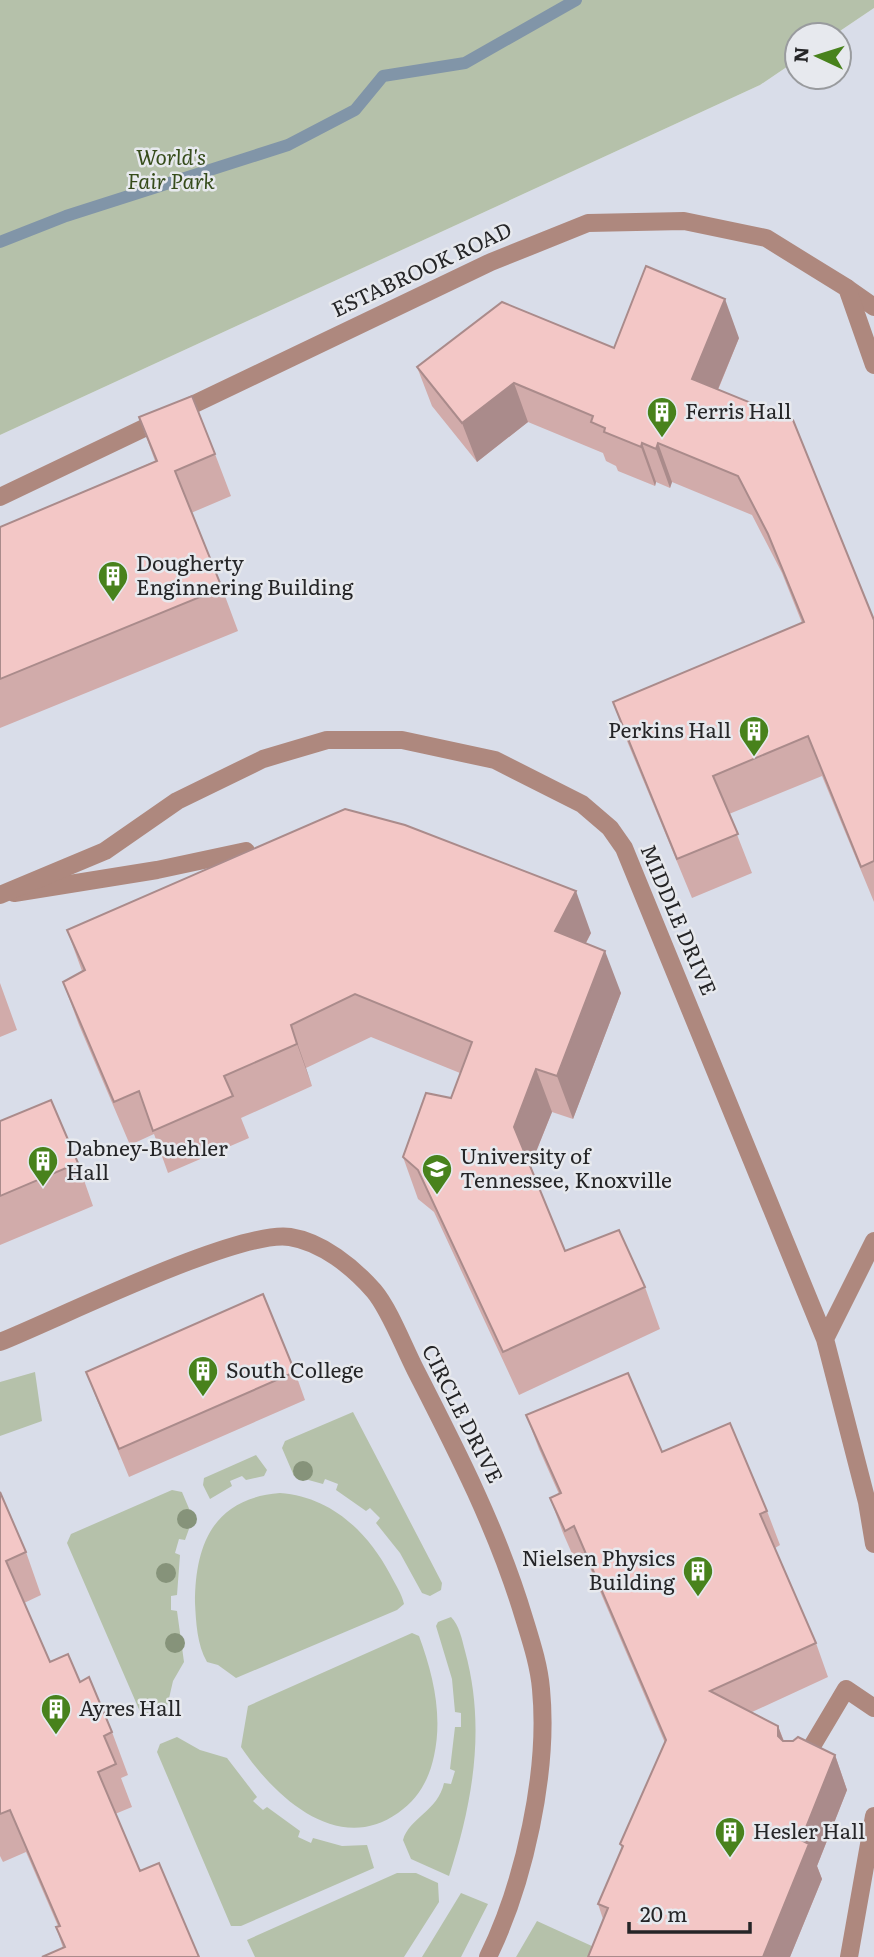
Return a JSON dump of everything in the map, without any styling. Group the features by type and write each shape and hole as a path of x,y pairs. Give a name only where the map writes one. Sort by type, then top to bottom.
{"street":[{"name":"ESTABROOK ROAD","path":"0,497 491,262 588,223 684,220 766,238 874,307"},
{"path":"847,288 874,365"},
{"name":"MIDDLE DRIVE","path":"0,895 105,851 177,801 263,759 327,740 402,740 495,760 582,804 610,828 624,848 825,1339 867,1502 874,1544"},
{"path":"0,895 157,870 246,851"},
{"name":"CIRCLE DRIVE","path":"0,1342 197,1260 264,1238 289,1237 314,1244 344,1263 376,1292 480,1500 512,1575 541,1687 543,1744 537,1796 508,1908 488,1957"},
{"path":"825,1339 874,1241"},
{"path":"801,1766 846,1689 874,1708"},
{"path":"849,1957 874,1816"}],"shaded area":[{"name":"University of Tennessee, Knoxville","path":"874,8 874,1957 0,1957 0,435 760,85 783,69 783,91 853,91 853,22"}],"green space":[{"name":"World's Fair Park","path":"0,0 874,0 874,8 853,22 783,21 783,69 760,85 0,435"},
{"path":"35,1372 42,1421 0,1436 0,1382"},
{"path":"353,1412 442,1583 441,1590 430,1596 422,1593 400,1553 376,1523 380,1518 370,1508 366,1511 336,1490 338,1484 325,1479 323,1484 294,1476 282,1448 285,1441"},
{"path":"256,1455 267,1470 264,1476 246,1480 242,1476 230,1481 232,1486 210,1499 203,1485 204,1478"},
{"path":"172,1490 182,1492 193,1518 185,1540 179,1539 175,1553 180,1555 177,1595 171,1596 171,1610 177,1611 184,1662 173,1681 167,1707 146,1717 141,1714 67,1543 71,1534"},
{"path":"280,1493 315,1501 346,1519 381,1558 404,1604 397,1610 236,1678 218,1665 207,1662 201,1648 195,1603 199,1562 204,1544 224,1514 257,1497"},
{"path":"451,1617 460,1632 471,1679 475,1736 474,1764 465,1820 449,1876 411,1859 403,1840 411,1826 436,1801 444,1783 451,1784 455,1771 450,1769 455,1727 461,1727 461,1713 455,1712 452,1679 436,1626 438,1622"},
{"path":"412,1633 419,1636 424,1650 437,1710 437,1741 429,1773 422,1788 405,1808 375,1825 352,1828 330,1824 309,1814 289,1801 271,1784 241,1747 248,1706"},
{"path":"177,1737 200,1750 227,1758 257,1797 253,1801 263,1810 267,1807 300,1831 298,1837 311,1843 313,1838 342,1846 367,1845 374,1868 241,1926 231,1926 157,1752 160,1744"},
{"path":"397,1873 416,1873 438,1883 439,1902 404,1957 255,1957 247,1940"},
{"path":"461,1893 488,1904 461,1957 422,1957"},
{"path":"537,1921 594,1947 590,1957 516,1957"}],"building":[{"path":"646,266 725,299 692,379 793,420 874,620 874,861 861,867 808,736 713,776 738,834 677,859 613,702 804,622 768,534 738,476 658,443 656,449 642,443 641,447 604,432 605,428 591,422 593,416 514,383 462,423 417,367 502,302 614,348"},
{"name":"Dougherty Enginnering Building","path":"192,396 215,454 175,471 222,588 0,679 0,527 157,461 139,417"},
{"path":"345,809 405,825 576,891 555,931 605,951 557,1076 536,1069 514,1127 565,1251 619,1230 645,1287 503,1352 418,1170 403,1157 426,1093 451,1098 472,1042 355,994 291,1025 297,1044 224,1076 233,1096 153,1131 139,1091 114,1102 63,982 85,970 67,930"},
{"path":"51,1100 78,1163 0,1196 0,1121"},
{"name":"South College","path":"263,1294 295,1372 119,1449 86,1372"},
{"path":"628,1373 662,1452 730,1423 767,1511 760,1514 816,1643 710,1691 778,1726 778,1736 783,1741 793,1741 798,1737 835,1755 801,1840 809,1844 763,1957 588,1957 608,1908 598,1904 623,1846 620,1844 666,1740 574,1526 565,1531 550,1498 561,1493 526,1415"},
{"name":"Ayres Hall","path":"0,1492 26,1552 6,1561 50,1662 68,1654 80,1682 89,1677 112,1732 104,1736 116,1764 98,1772 140,1871 159,1863 199,1957 42,1957 65,1947 56,1927 60,1926 10,1810 0,1814"}],"waterway":[{"path":"0,242 66,216 288,145 355,110 383,76 465,63 576,0"}],"place":[{"name":"Ferris Hall","path":"662,439"},
{"name":"Dougherty Enginnering Building","path":"113,603"},
{"name":"Perkins Hall","path":"754,758"},
{"name":"Dabney-Buehler Hall","path":"43,1188"},
{"name":"University of Tennessee, Knoxville","path":"437,1196"},
{"name":"South College","path":"203,1398"},
{"name":"Nielsen Physics Building","path":"698,1598"},
{"name":"Ayres Hall","path":"56,1736"},
{"name":"Hesler Hall","path":"730,1859"}]}
